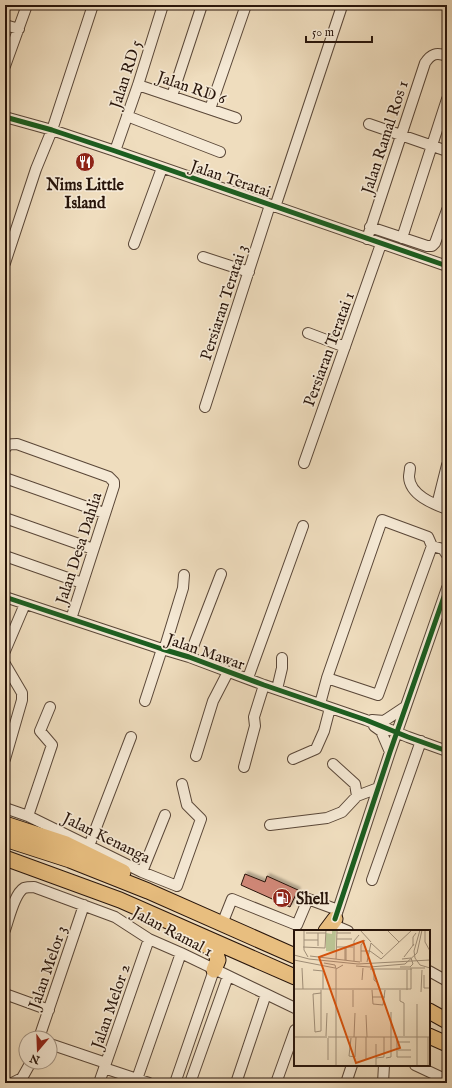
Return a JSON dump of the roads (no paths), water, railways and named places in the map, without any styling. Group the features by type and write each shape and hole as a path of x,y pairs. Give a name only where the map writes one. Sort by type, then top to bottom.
{"highway":[{"path":"5,820 24,822 110,865 140,882 148,891"},
{"path":"5,824 24,822"},
{"path":"5,839 70,860 148,891 294,956"},
{"path":"5,858 120,900 294,978"},
{"path":"120,900 215,951 220,973"},
{"path":"260,940 294,944"},
{"path":"220,973 224,959 228,957 294,978"},
{"path":"430,1012 447,1021"},
{"path":"430,1017 447,1025"},
{"path":"430,1037 447,1044"}],"street":[{"path":"5,66 27,5"},
{"path":"5,263 39,162 52,130 93,5"},
{"name":"Jalan RD 5","path":"115,151 138,85 163,5"},
{"path":"172,96 202,5"},
{"path":"210,109 246,5"},
{"name":"Persiaran Teratai 3","path":"205,407 249,272 341,9"},
{"path":"5,24 19,29"},
{"name":"Jalan Ramal Ros 1","path":"367,239 425,63 435,54 444,55"},
{"name":"Jalan RD 6","path":"138,85 236,118"},
{"path":"402,238 447,99"},
{"path":"127,116 220,152"},
{"name":"Jalan Teratai","path":"5,117 52,130 115,151 447,266"},
{"path":"369,124 447,151"},
{"path":"134,244 162,168"},
{"path":"370,227 432,246 435,243 447,210"},
{"name":"Persiaran Teratai 1","path":"304,463 381,244"},
{"path":"203,257 249,272"},
{"path":"308,333 345,347"},
{"name":"Jalan Desa Dahlia","path":"5,449 7,446 17,444 112,479 114,486 104,513 71,619"},
{"path":"437,505 447,465"},
{"path":"410,468 409,477 411,486 417,493 447,509"},
{"path":"5,478 104,513"},
{"path":"5,518 93,549"},
{"path":"320,704 327,678 382,520 428,537 432,546 378,695 327,678"},
{"path":"248,678 303,526"},
{"path":"432,546 446,550"},
{"path":"5,556 82,583"},
{"path":"189,657 221,574"},
{"path":"146,701 183,588 184,575"},
{"path":"333,923 447,588"},
{"name":"Jalan Mawar","path":"5,597 163,650 189,657 264,685 366,720 447,751"},
{"path":"5,651 25,604"},
{"path":"277,689 282,668 282,658"},
{"path":"5,664 22,693 22,700 5,759"},
{"path":"196,756 213,700 228,672"},
{"path":"244,767 255,726 254,717 264,685"},
{"path":"24,822 52,746 40,731 50,707"},
{"path":"366,720 384,721 406,707"},
{"path":"293,759 316,749 324,731 330,708"},
{"path":"366,720 381,731 390,752"},
{"path":"89,846 131,737"},
{"path":"372,880 421,741"},
{"path":"332,764 355,784 357,796"},
{"path":"182,784 187,805 201,819 177,886 182,906"},
{"path":"270,825 327,818 342,812 357,796 378,788"},
{"name":"Jalan Kenanga","path":"5,808 24,822 89,846 142,872 177,886"},
{"path":"142,872 165,815"},
{"name":"Jalan Ramal 1","path":"5,930 17,896 24,888 34,887 115,917 149,939 294,1008"},
{"path":"222,924 232,898 298,925 308,898 333,923 346,930"},
{"name":"Jalan Melor 3","path":"42,1030 84,905"},
{"name":"Jalan Melor 2","path":"99,1083 149,939"},
{"path":"136,1079 181,953"},
{"path":"430,972 447,981"},
{"path":"175,1083 220,973"},
{"path":"190,1083 220,973"},
{"path":"5,994 49,1010"},
{"path":"236,1083 266,994"},
{"path":"276,1083 294,1033"},
{"path":"430,1038 447,1049"},
{"path":"58,1047 149,1083"},
{"path":"346,1083 352,1066"},
{"path":"383,1083 384,1066"},
{"path":"417,1066 447,1080"},
{"path":"12,1083 22,1078 26,1070"}],"place":[{"name":"Nims Little Island","path":"85,162"},
{"name":"Shell","path":"282,898"}]}
